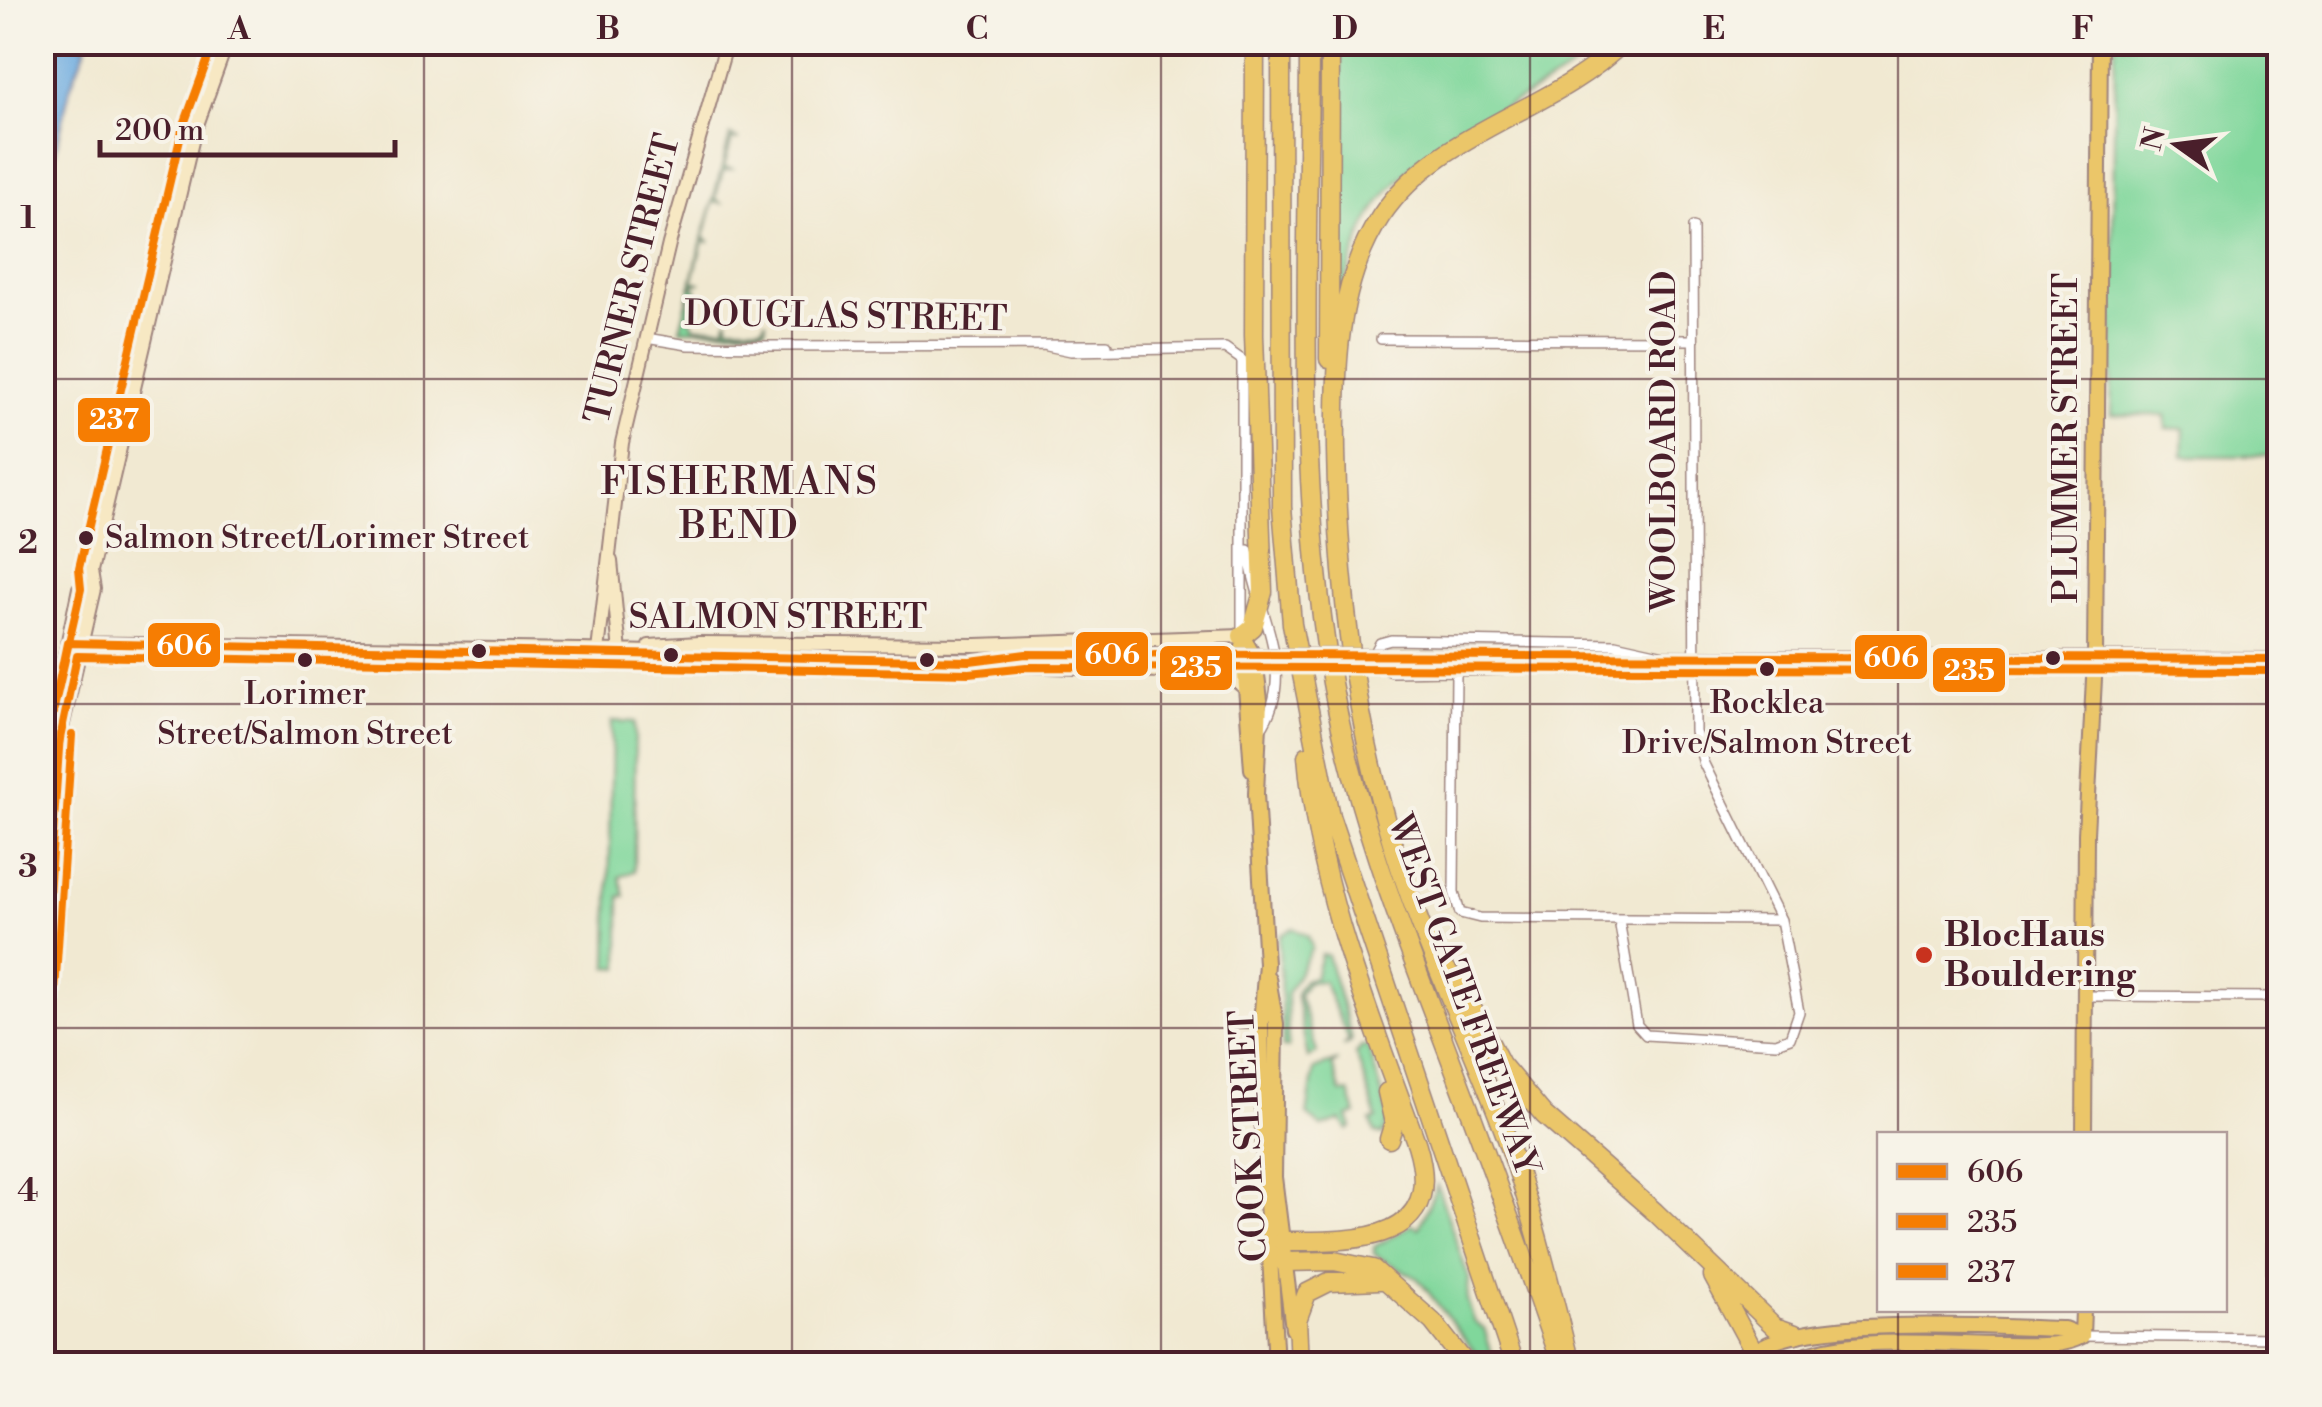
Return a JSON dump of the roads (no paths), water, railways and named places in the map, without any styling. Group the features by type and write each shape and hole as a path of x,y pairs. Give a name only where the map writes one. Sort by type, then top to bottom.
{"highway":[{"path":"1242,636 1253,627 1261,601 1255,42"},
{"name":"WEST GATE FREEWAY","path":"1281,42 1280,431 1287,582 1302,686 1345,867 1514,1364"},
{"name":"WEST GATE FREEWAY","path":"1309,42 1311,489 1321,614 1333,686 1359,805 1392,911 1561,1364"},
{"path":"1330,42 1328,333 1336,534 1358,701 1387,824 1429,950 1508,1142 1570,1364"},
{"path":"1336,534 1341,339 1348,290 1369,237 1400,191 1440,155 1577,83 1623,42"},
{"path":"1255,131 1274,514 1287,582"},
{"path":"1275,1242 1350,1242 1381,1236 1401,1224 1419,1196 1420,1154 1343,933 1310,787 1302,686"},
{"path":"1429,950 1462,989 1492,1049 1521,1090 1560,1131 1775,1327 1795,1334"},
{"path":"1370,1019 1394,1118 1390,1140"},
{"path":"1690,1246 1724,1292 1752,1360"},
{"path":"1276,1263 1356,1264 1373,1269 1380,1280 1433,1322 1466,1364"},
{"path":"1299,1364 1297,1320 1307,1293 1329,1282 1380,1280"}],"main road":[{"name":"PLUMMER STREET","path":"2084,1132 2086,834 2095,659 2100,42"},
{"name":"COOK STREET","path":"1242,636 1266,964 1276,1364"},
{"name":"COOK STREET","path":"1242,636 1258,669 1256,794"},
{"name":"COOK STREET","path":"1276,1263 1299,1364"},
{"path":"2082,1336 2084,1312"},
{"path":"1752,1360 1795,1334 1846,1328 2064,1328 2082,1336"},
{"path":"1781,1364 1816,1350 1853,1346 2035,1344 2069,1342 2082,1336"},
{"path":"1819,1364 1853,1346"}],"street":[{"path":"42,765 74,644 94,589 91,571 194,133 228,42"},
{"name":"TURNER STREET","path":"598,650 619,459 646,338 727,42"},
{"name":"WOOLBOARD ROAD","path":"1619,920 1638,1025 1646,1035 1776,1043 1790,1038 1799,1012 1781,920 1700,754 1694,719 1692,227"},
{"name":"DOUGLAS STREET","path":"646,338 688,344 1047,346 1092,342 1115,347 1235,352 1245,369 1245,527"},
{"path":"1381,339 1691,340"},
{"path":"1242,636 1245,527"},
{"name":"COOK STREET","path":"1245,527 1251,580 1270,621 1273,654 1276,704 1259,735"},
{"name":"TURNER STREET","path":"611,534 620,650"},
{"name":"SALMON STREET","path":"74,644 775,649 1242,636"},
{"path":"1202,637 1211,651 1205,672"},
{"name":"SALMON STREET","path":"1388,640 1468,641 1615,644 1669,656 1660,665 1634,668 1456,672 1386,671 1376,663 1374,652 1388,640"},
{"path":"42,1006 59,743 74,644"},
{"name":"SALMON STREET","path":"976,646 1026,654"},
{"name":"SALMON STREET","path":"775,649 1205,672 1231,676 1246,690"},
{"name":"SALMON STREET","path":"970,661 1026,654 2280,660"},
{"path":"1456,672 1455,906 1460,913 1480,918 1781,920"},
{"path":"2082,1336 2275,1338 2277,997 2085,996"}],"water":[{"path":"43,42 87,45 70,88 43,206"}],"place":[{"name":"Salmon Street/Lorimer Street","path":"86,538"},
{"name":"Lorimer Street/Salmon Street","path":"305,660"},
{"name":"Rocklea Drive/Salmon Street","path":"1767,669"},
{"name":"BlocHaus Bouldering","path":"1924,955"}],"district":[{"name":"FISHERMANS BEND","path":"740,504"}]}
